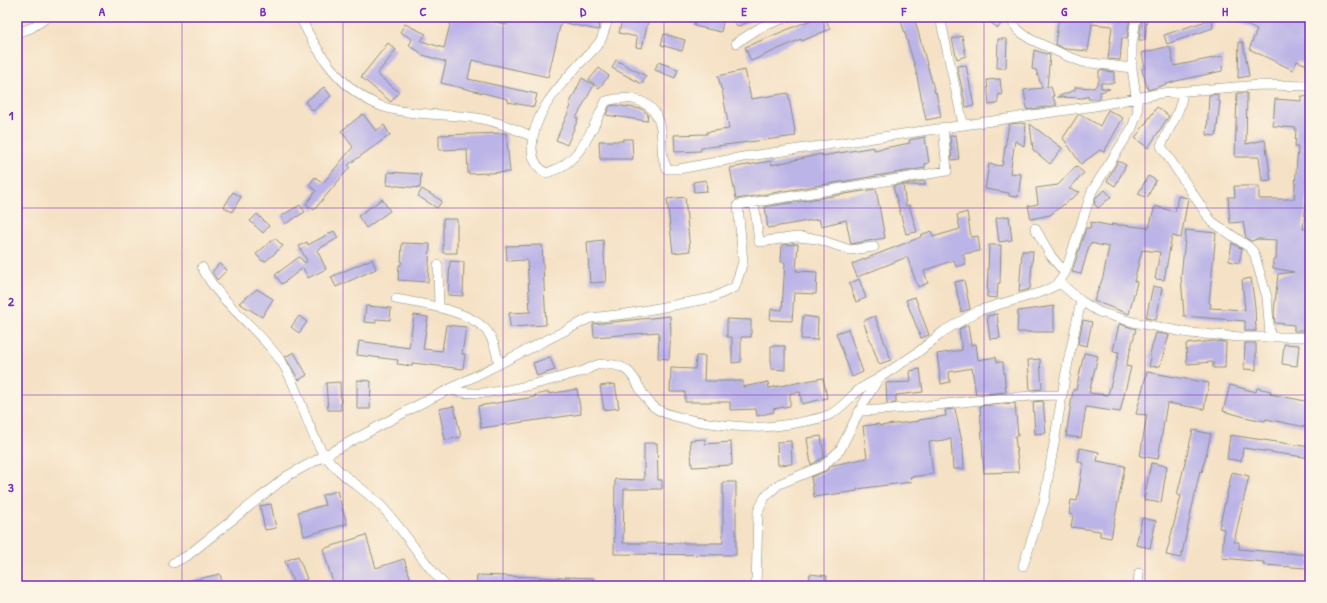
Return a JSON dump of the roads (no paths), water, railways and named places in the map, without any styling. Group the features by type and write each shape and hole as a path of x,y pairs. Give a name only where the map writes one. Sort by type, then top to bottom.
{"street":[{"path":"17,33 31,28 48,17"},
{"path":"300,17 311,40 337,76 351,89 376,105 399,110 471,117 493,122 532,137"},
{"path":"609,17 600,41 572,72 542,110 532,137 532,150 535,162 539,169 546,173 566,166 582,148 606,101 615,98 640,100 653,109 661,129 662,160 667,169 672,169 691,167 743,156 1095,106 1183,91 1260,85 1310,86"},
{"path":"736,43 761,27 787,17"},
{"path":"940,17 963,124"},
{"path":"1009,17 1018,30 1030,39 1067,56 1083,62 1132,68"},
{"path":"449,390 460,394 485,393 582,372 600,363 612,364 624,369 634,377 648,401 656,408 675,417 763,427 798,422 829,415 861,388 918,353 944,330 980,310 1042,292 1059,282 1065,273 1092,191 1132,128 1138,111 1138,98 1132,68 1132,45 1136,17"},
{"path":"1183,91 1182,103 1177,116 1161,146 1211,221 1249,247 1254,253 1267,297 1270,336"},
{"path":"173,563 187,556 287,476 449,390 590,318 626,314 712,298 735,287 742,262 738,205 947,171 943,127"},
{"path":"754,202 759,242 797,237 818,239 850,250 874,247"},
{"path":"1035,228 1051,256 1065,273"},
{"path":"438,265 439,307"},
{"path":"202,267 209,282 263,338 284,365 325,455 332,464 382,507 412,541 442,585"},
{"path":"1059,282 1081,301 1099,312 1132,322 1175,330 1241,337 1310,336"},
{"path":"396,299 439,307 457,313 486,329 494,342 500,364"},
{"path":"1023,566 1044,502 1062,395 1081,301"},
{"path":"756,586 758,512 765,497 779,484 823,466 840,450 879,378"},
{"path":"860,411 890,410 1030,395 1062,395"},
{"path":"1138,586 1139,574"}]}
